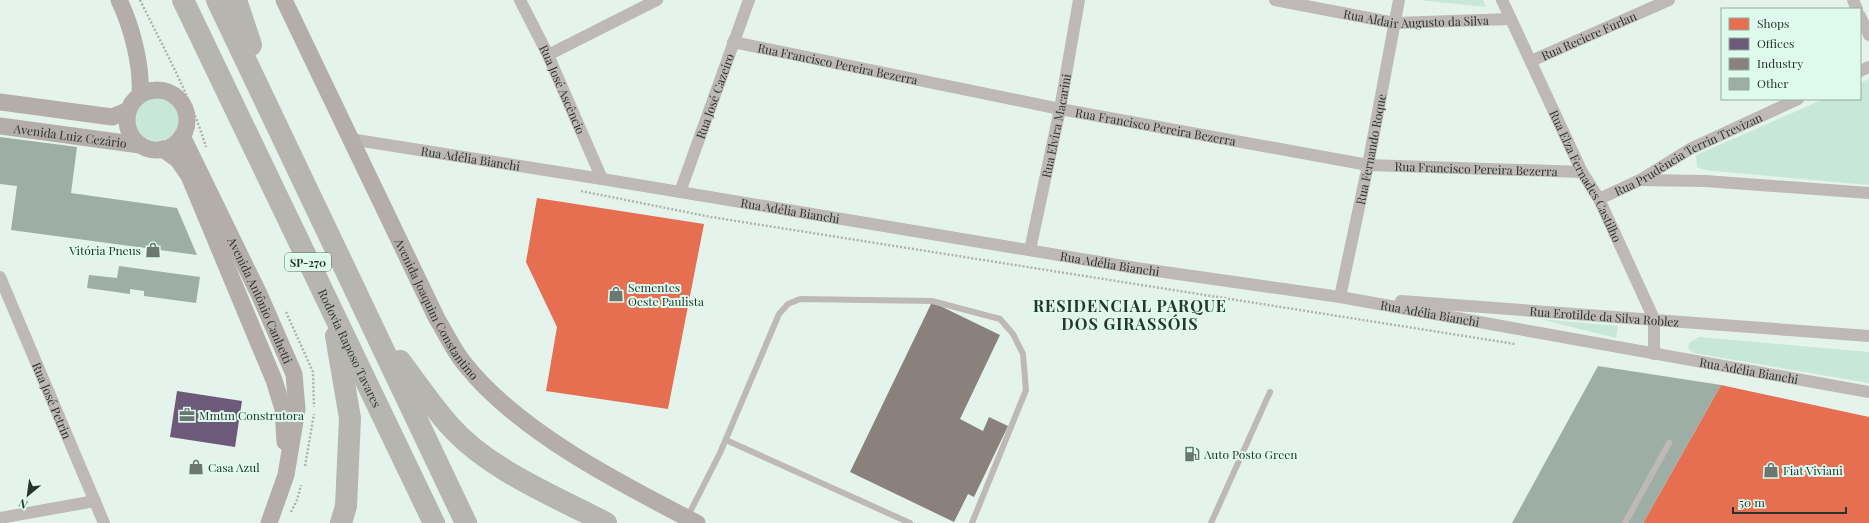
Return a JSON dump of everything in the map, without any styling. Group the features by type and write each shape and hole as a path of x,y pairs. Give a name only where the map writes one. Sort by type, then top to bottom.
{"highway":[{"name":"Rodovia Raposo Tavares","path":"183,0 434,523"},
{"name":"SP-270","path":"217,0 466,523"},
{"path":"236,0 281,135"},
{"path":"332,311 350,418 346,506 341,523"},
{"path":"373,326 451,427 482,455 515,475 606,523"}],"street":[{"path":"119,0 137,57 140,72 140,95"},
{"name":"Avenida Joaquim Constantino","path":"284,0 437,319 463,363 490,391 538,431 577,457 692,520"},
{"name":"Rua José Ascêncio","path":"520,0 548,54 602,179"},
{"path":"548,54 657,0"},
{"name":"Rua José Cazeiro","path":"680,192 749,0"},
{"name":"Rua Elvira Macarini","path":"1030,250 1060,110 1079,0"},
{"name":"Rua Aldair Augusto da Silva","path":"1275,0 1395,23 1511,19"},
{"name":"Rua Fernando Roque","path":"1340,297 1368,165 1399,0"},
{"name":"Rua Elza Fernades Castilho","path":"1502,0 1582,172 1599,199 1654,319 1654,354"},
{"name":"Rua Reciere Furlan","path":"1531,61 1669,0"},
{"path":"1861,18 1869,35"},
{"name":"Rua Francisco Pereira Bezerra","path":"733,42 1060,110 1368,165 1582,172"},
{"path":"159,90 169,92 178,98 184,107 187,116 186,127 182,136 177,142 163,149 155,150 140,145 133,138 128,130 126,121 127,111 140,95 159,90"},
{"name":"Rua Prudência Terrin Trevizan","path":"1599,199 1640,180 1690,149 1796,100"},
{"name":"Avenida Luiz Cezário","path":"0,102 112,117 127,111"},
{"name":"Avenida Luiz Cezário","path":"0,126 140,145"},
{"name":"Avenida Antônio Canhetti","path":"182,136 259,294 294,374 297,409 286,475 269,523"},
{"name":"Rua Adélia Bianchi","path":"350,139 602,179 1144,269 1340,297 1869,392"},
{"name":"Avenida Antônio Canhetti","path":"163,149 178,160 189,176 274,380 283,409 286,475"},
{"path":"1640,180 1705,181 1869,193"},
{"name":"Rua José Petrin","path":"0,277 104,523"},
{"name":"Rua Erotilde da Silva Roblez","path":"1340,297 1869,336"},
{"path":"0,518 95,501"}],"lane":[{"path":"692,520 779,314 788,304 800,299 932,301 1000,318 1013,334 1022,354 1026,390 972,523"},
{"path":"1211,523 1270,392"},
{"path":"726,440 910,523"},
{"path":"1625,523 1669,443"}],"green space":[{"path":"1419,0 1483,0 1486,7"},
{"path":"1869,79 1869,185 1704,170 1697,167 1696,155 1822,100 1861,100 1861,83"},
{"path":"153,97 161,97 166,98 173,103 178,110 178,128 173,135 166,140 153,141 145,138 138,131 135,123 135,115 138,107 145,100"},
{"path":"1540,319 1618,326 1616,338"},
{"path":"1699,337 1869,352 1869,383 1693,353 1688,348 1690,342"}],"building: Shops":[{"name":"Sementes Oeste Paulista","path":"537,198 704,224 668,409 546,391 557,327 526,262"},
{"name":"Fiat Viviani","path":"1721,385 1869,417 1869,523 1643,523"}],"building: Offices":[{"path":"177,391 242,401 235,447 170,437"}],"building: Industry":[{"path":"932,302 1000,335 960,419 983,431 989,417 1008,426 974,497 968,494 954,522 850,472"}],"building: Other":[{"path":"0,137 77,147 71,193 177,208 197,255 11,230 17,186 0,184"},
{"path":"119,266 200,277 196,303 144,296 144,291 130,289 130,294 87,288 89,275 117,278"},
{"path":"1598,366 1721,385 1643,523 1512,523"}],"place":[{"name":"Vitória Pneus","path":"153,250"},
{"name":"Sementes Oeste Paulista","path":"616,294"},
{"name":"Mmtm Construtora","path":"187,415"},
{"name":"Auto Posto Green","path":"1192,454"},
{"name":"Casa Azul","path":"196,467"},
{"name":"Fiat Viviani","path":"1771,470"}],"district":[{"name":"RESIDENCIAL PARQUE DOS GIRASSÓIS","path":"1130,314"}]}
